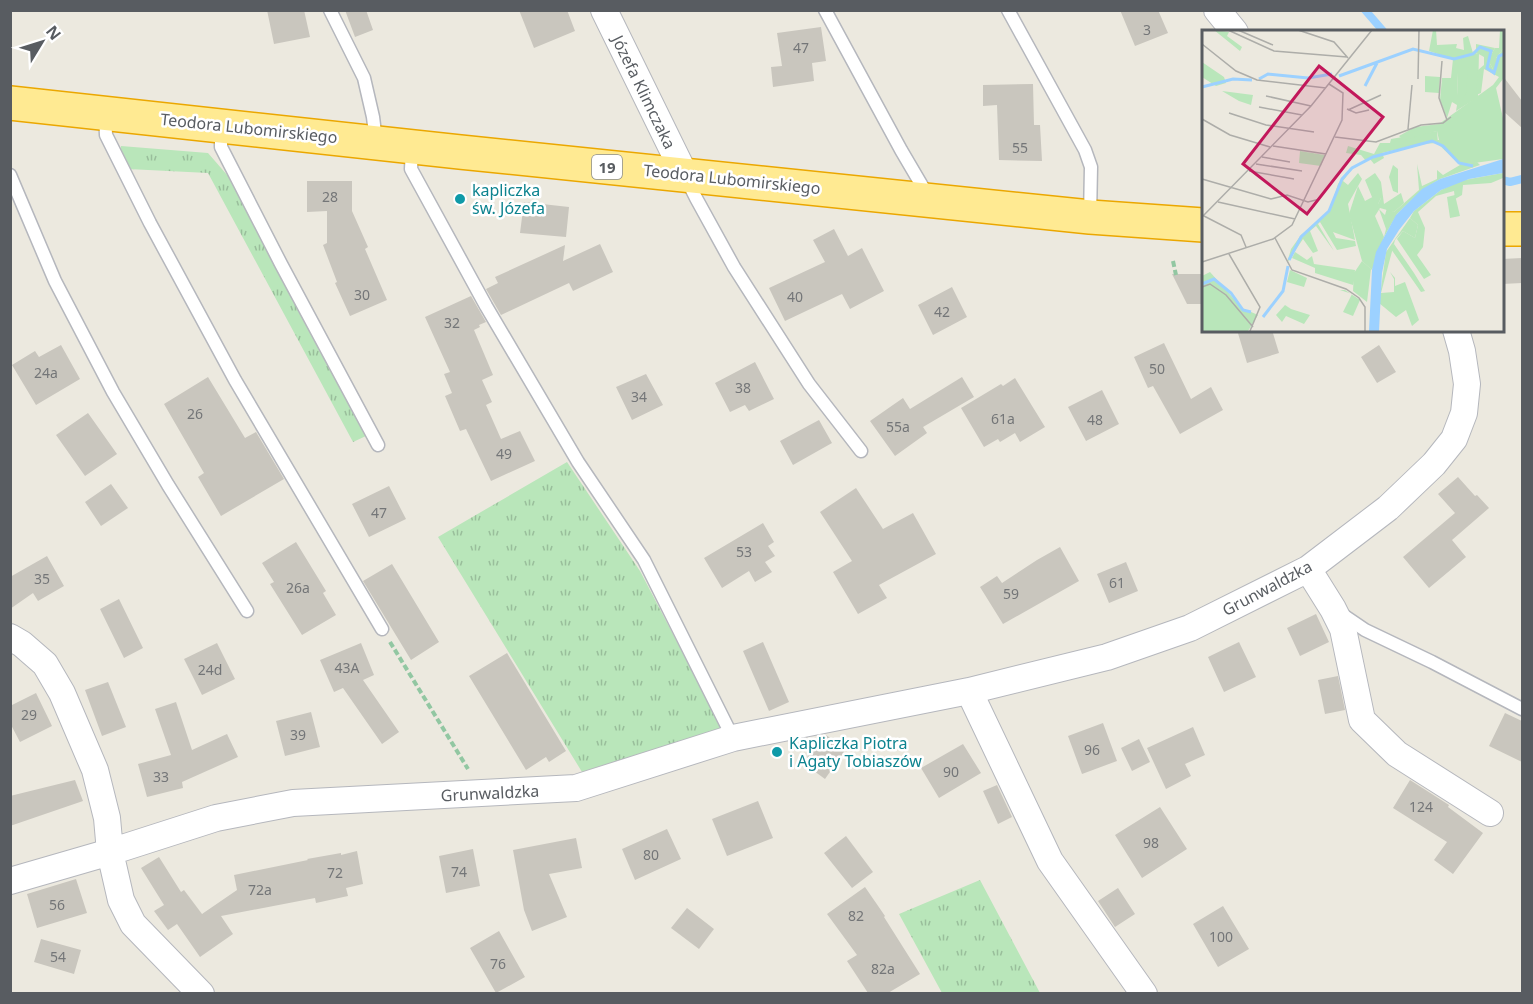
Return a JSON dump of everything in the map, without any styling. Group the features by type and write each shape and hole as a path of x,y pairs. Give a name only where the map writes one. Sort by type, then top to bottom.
{"highway":[{"name":"Teodora Lubomirskiego","path":"10,103 1090,217 1202,225"},
{"path":"1503,229 1522,229"}],"street":[{"name":"Józefa Klimczaka","path":"604,10 685,174"},
{"path":"1217,10 1233,30"},
{"name":"Grunwaldzka","path":"10,881 111,852 216,818 293,803 576,788 733,738 969,691 1107,657 1190,628 1308,569 1388,508 1434,464 1454,439 1464,413 1467,384 1457,332"},
{"path":"1308,569 1343,630 1362,720 1397,754 1490,813"},
{"path":"10,637 45,664 62,693 95,770 107,818 121,900 132,924 201,993"},
{"path":"969,691 1050,861 1144,993"}],"lane":[{"path":"330,10 364,78 376,142"},
{"path":"825,10 930,200"},
{"path":"1008,10 1086,150 1091,167 1090,217"},
{"path":"105,113 106,135 150,223 235,380 382,629"},
{"path":"220,125 221,147 378,445"},
{"path":"412,146 411,169 486,306 567,442 644,560 733,738"},
{"path":"685,174 740,276 809,384 861,452"},
{"path":"10,175 56,280 113,392 247,611"},
{"path":"1333,609 1365,630 1522,709"}],"path":[{"path":"1173,261 1176,275"},
{"path":"382,629 482,793"}],"green space":[{"path":"121,146 208,153 228,176 366,436 353,442 208,173 128,169 120,158"},
{"path":"567,462 640,571 722,728 582,772 438,537"},
{"path":"980,880 1040,993 942,993 899,914"}],"building":[{"path":"267,10 304,10 310,37 274,44"},
{"path":"345,10 366,10 373,30 355,37"},
{"path":"519,10 567,10 575,31 534,48"},
{"path":"1120,10 1158,10 1168,33 1135,46"},
{"path":"821,27 826,61 812,63 814,81 773,87 771,67 782,66 777,33"},
{"path":"1503,76 1522,101 1522,128 1503,111"},
{"path":"1033,84 1034,125 1040,125 1042,161 999,160 997,105 983,106 983,85"},
{"path":"307,181 352,181 352,211 368,247 365,249 387,300 350,316 335,283 337,282 323,245 327,243 327,211 307,212"},
{"path":"524,202 569,207 566,237 520,233"},
{"path":"834,229 848,256 862,248 884,291 850,309 842,294 785,321 769,288 825,262 813,240"},
{"path":"600,244 613,272 573,291 569,283 501,315 486,289 498,283 495,277 565,245 563,261"},
{"path":"1522,258 1522,283 1503,284 1503,259"},
{"path":"1172,274 1202,274 1202,304 1187,304"},
{"path":"952,287 967,317 933,335 918,305"},
{"path":"471,296 486,322 474,330 493,375 482,380 492,402 486,405 501,439 520,431 535,461 491,481 466,429 460,431 445,396 452,393 444,374 450,372 425,317"},
{"path":"1238,332 1273,332 1279,353 1247,363"},
{"path":"1164,343 1191,399 1211,387 1223,410 1180,434 1153,386 1148,388 1134,357"},
{"path":"61,345 80,379 36,405 12,365 35,351 39,357"},
{"path":"1379,345 1396,372 1377,383 1361,357"},
{"path":"755,362 774,399 749,411 745,405 730,412 715,383"},
{"path":"646,374 663,405 632,420 616,387"},
{"path":"208,377 245,438 256,432 284,479 221,516 198,477 204,473 164,404"},
{"path":"962,377 974,397 923,427 927,433 895,456 870,421 903,398 910,409"},
{"path":"1015,378 1045,427 1020,442 1015,433 1000,442 998,439 984,447 961,408"},
{"path":"1102,390 1119,424 1086,441 1068,407"},
{"path":"88,413 117,454 85,476 56,435"},
{"path":"819,420 832,443 793,465 780,441"},
{"path":"1458,477 1489,508 1452,540 1466,557 1429,588 1403,557 1455,513 1438,494"},
{"path":"111,484 128,508 101,526 85,502"},
{"path":"389,486 406,519 369,537 352,504"},
{"path":"856,488 883,529 913,513 936,554 879,585 887,598 858,614 833,572 852,561 820,512"},
{"path":"763,523 774,542 768,546 775,556 765,562 772,572 755,582 749,571 722,588 704,558"},
{"path":"296,542 326,591 323,593 336,615 302,635 270,584 274,582 262,563"},
{"path":"1060,547 1079,581 1003,624 980,587 997,576 1002,583"},
{"path":"47,556 64,586 38,601 33,593 10,609 10,577"},
{"path":"1126,562 1138,591 1109,603 1097,574"},
{"path":"392,564 439,642 411,660 363,581"},
{"path":"119,599 143,648 124,658 100,609"},
{"path":"1316,614 1329,642 1300,656 1287,628"},
{"path":"763,642 789,702 769,711 743,651"},
{"path":"1239,642 1256,677 1224,692 1208,657"},
{"path":"217,643 235,679 202,695 184,659"},
{"path":"361,643 374,675 363,680 399,732 382,744 343,688 334,692 320,660"},
{"path":"507,653 566,751 549,762 546,757 526,770 469,676"},
{"path":"1338,676 1345,710 1325,714 1318,680"},
{"path":"108,682 126,727 102,736 85,690"},
{"path":"36,693 52,726 20,742 10,723 10,706"},
{"path":"176,702 192,750 227,734 238,757 182,782 183,788 147,797 138,764 171,755 155,709"},
{"path":"311,712 320,747 285,756 276,721"},
{"path":"1505,713 1522,721 1522,762 1489,746"},
{"path":"1103,723 1117,761 1082,774 1068,736"},
{"path":"1193,727 1205,755 1185,764 1191,776 1166,789 1147,748"},
{"path":"826,735 846,749 825,779 803,763 822,736"},
{"path":"1139,739 1150,762 1132,771 1121,748"},
{"path":"963,744 981,773 939,798 921,768"},
{"path":"75,780 83,801 10,826 10,796"},
{"path":"1410,780 1449,805 1448,807 1483,833 1453,874 1434,860 1447,842 1393,808"},
{"path":"997,785 1012,817 998,824 983,791"},
{"path":"758,801 773,838 727,856 712,819"},
{"path":"1160,807 1187,849 1142,878 1115,835"},
{"path":"667,829 681,859 635,880 622,849"},
{"path":"846,836 873,872 852,888 824,853"},
{"path":"576,838 582,868 549,874 567,917 532,931 524,910 513,850"},
{"path":"473,849 480,886 446,893 439,856"},
{"path":"357,851 363,884 346,888 348,896 316,903 315,898 221,916 233,934 200,957 177,924 168,930 154,911 164,905 141,868 159,857 181,892 184,890 202,914 237,890 234,875"},
{"path":"76,879 87,913 37,928 27,894"},
{"path":"865,887 920,974 888,993 868,993 847,961 857,955 827,914"},
{"path":"1118,888 1135,914 1115,927 1098,901"},
{"path":"1223,906 1249,949 1218,967 1193,924"},
{"path":"687,908 714,929 699,949 671,928"},
{"path":"499,931 525,977 496,993 470,948"},
{"path":"41,939 81,950 74,974 34,962"}],"waterway":[{"path":"1365,10 1382,30"},
{"path":"1503,180 1510,182 1522,179"}],"place":[{"name":"kapliczka św. Józefa","path":"460,199"},
{"name":"Kapliczka Piotra i Agaty Tobiaszów","path":"777,752"}]}
